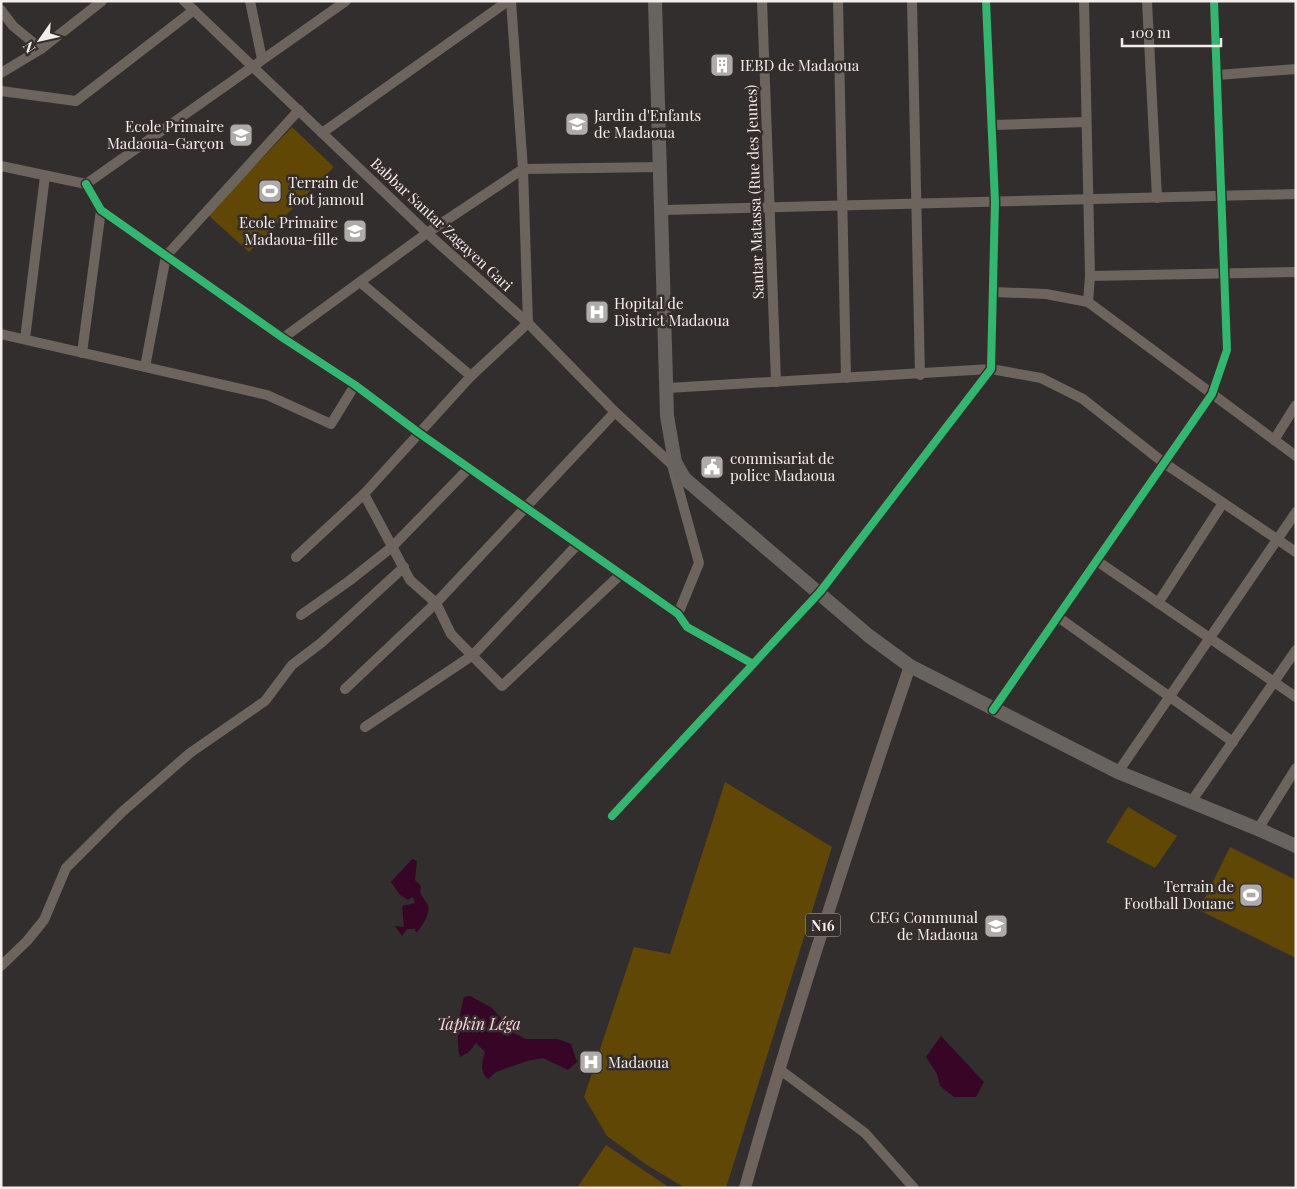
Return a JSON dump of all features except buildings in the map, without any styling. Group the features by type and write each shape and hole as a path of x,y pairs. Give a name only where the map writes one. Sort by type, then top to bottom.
{"highway":[{"path":"655,1 663,210 668,388 667,416 675,468 684,478 820,592 869,636 910,666 993,710 1118,772 1258,828 1296,846"}],"main road":[{"name":"N16","path":"745,1188 779,1069 844,857 910,666"}],"street":[{"path":"1,73 41,49 102,1"},
{"name":"Babbar Santar Zagayen Gari","path":"184,1 427,233 528,323 615,412 675,468"},
{"path":"250,1 262,59"},
{"path":"1,166 86,184 346,1"},
{"path":"322,133 509,1"},
{"path":"296,557 364,494 471,376 528,323 523,169 509,1"},
{"name":"Santar Matassa (Rue des Jeunes)","path":"762,1 776,382"},
{"path":"838,1 846,378"},
{"path":"912,1 920,375"},
{"path":"612,816 820,592 992,369 995,202 986,1"},
{"path":"1084,1 1090,276 1088,302"},
{"path":"1147,1 1157,198"},
{"path":"993,710 1212,394 1227,350 1214,1"},
{"path":"1,10 12,26 41,49"},
{"path":"1,91 76,101 194,10"},
{"path":"1218,75 1296,69"},
{"path":"145,367 166,256 299,110"},
{"path":"992,125 1086,122"},
{"path":"283,338 427,233 523,169 661,167"},
{"path":"25,339 45,176"},
{"path":"86,184 101,210 283,338 355,385 419,433 678,614 687,627 753,664"},
{"path":"663,210 1296,194"},
{"path":"82,353 101,210"},
{"path":"1090,276 1296,272"},
{"path":"360,282 471,376"},
{"path":"994,292 1046,294 1088,302 1296,456"},
{"path":"1,334 266,395 331,424 355,385"},
{"path":"668,388 920,375 992,369 1041,378 1083,399 1164,463 1296,552"},
{"path":"1274,440 1296,405"},
{"path":"345,689 436,603 615,412"},
{"path":"301,615 392,547 469,468"},
{"path":"675,468 699,563 678,614"},
{"path":"364,494 410,580 436,603 451,634 502,686 621,574"},
{"path":"1158,603 1223,503"},
{"path":"1118,772 1296,512"},
{"path":"365,727 473,655 578,544"},
{"path":"1096,561 1296,697"},
{"path":"1,966 27,941 44,920 66,868 122,812 190,752 265,701 292,665 321,643 404,568"},
{"path":"1058,617 1232,742"},
{"path":"1191,802 1296,650"},
{"path":"1258,828 1296,768"},
{"path":"779,1069 865,1133 914,1188"}],"shaded area":[{"name":"Terrain de foot jamoul","path":"292,127 334,167 249,252 208,215"},
{"path":"725,782 832,847 726,1188 685,1188 647,1165 607,1136 584,1097 634,947 670,954"},
{"path":"1128,807 1177,836 1155,868 1106,842"},
{"name":"Terrain de Football Douane","path":"1230,847 1296,880 1296,958 1199,910"},
{"path":"606,1145 670,1188 577,1188"}],"water":[{"path":"412,859 417,861 415,880 421,886 421,894 429,908 423,924 416,933 415,929 407,929 402,936 395,926 404,927 402,906 415,903 413,897 408,900 400,895 391,882"},
{"name":"Tapkin Léga","path":"470,996 492,1008 514,1033 526,1039 558,1039 571,1044 577,1062 568,1070 543,1058 527,1061 496,1072 488,1079 482,1070 485,1052 476,1043 469,1052 460,1057 458,1042 459,1020 464,997"},
{"path":"941,1036 984,1082 976,1097 954,1097 940,1086 937,1074 926,1057"}],"cycle path":[{"path":"612,816 820,592 991,369 995,202 986,1"},
{"path":"993,710 1212,394 1227,350 1214,1"},
{"path":"86,184 101,210 283,338 355,385 419,433 678,614 687,627 753,664"}],"place":[{"name":"IEBD de Madaoua","path":"722,65"},
{"name":"Jardin d'Enfants de Madaoua","path":"577,124"},
{"name":"Ecole Primaire Madaoua-Garçon","path":"241,135"},
{"name":"Terrain de foot jamoul","path":"270,191"},
{"name":"Ecole Primaire Madaoua-fille","path":"355,231"},
{"name":"Hopital de District Madaoua","path":"597,312"},
{"name":"commisariat de police Madaoua","path":"712,467"},
{"name":"Terrain de Football Douane","path":"1251,895"},
{"name":"CEG Communal de Madaoua","path":"996,926"},
{"name":"Madaoua","path":"591,1062"}]}
